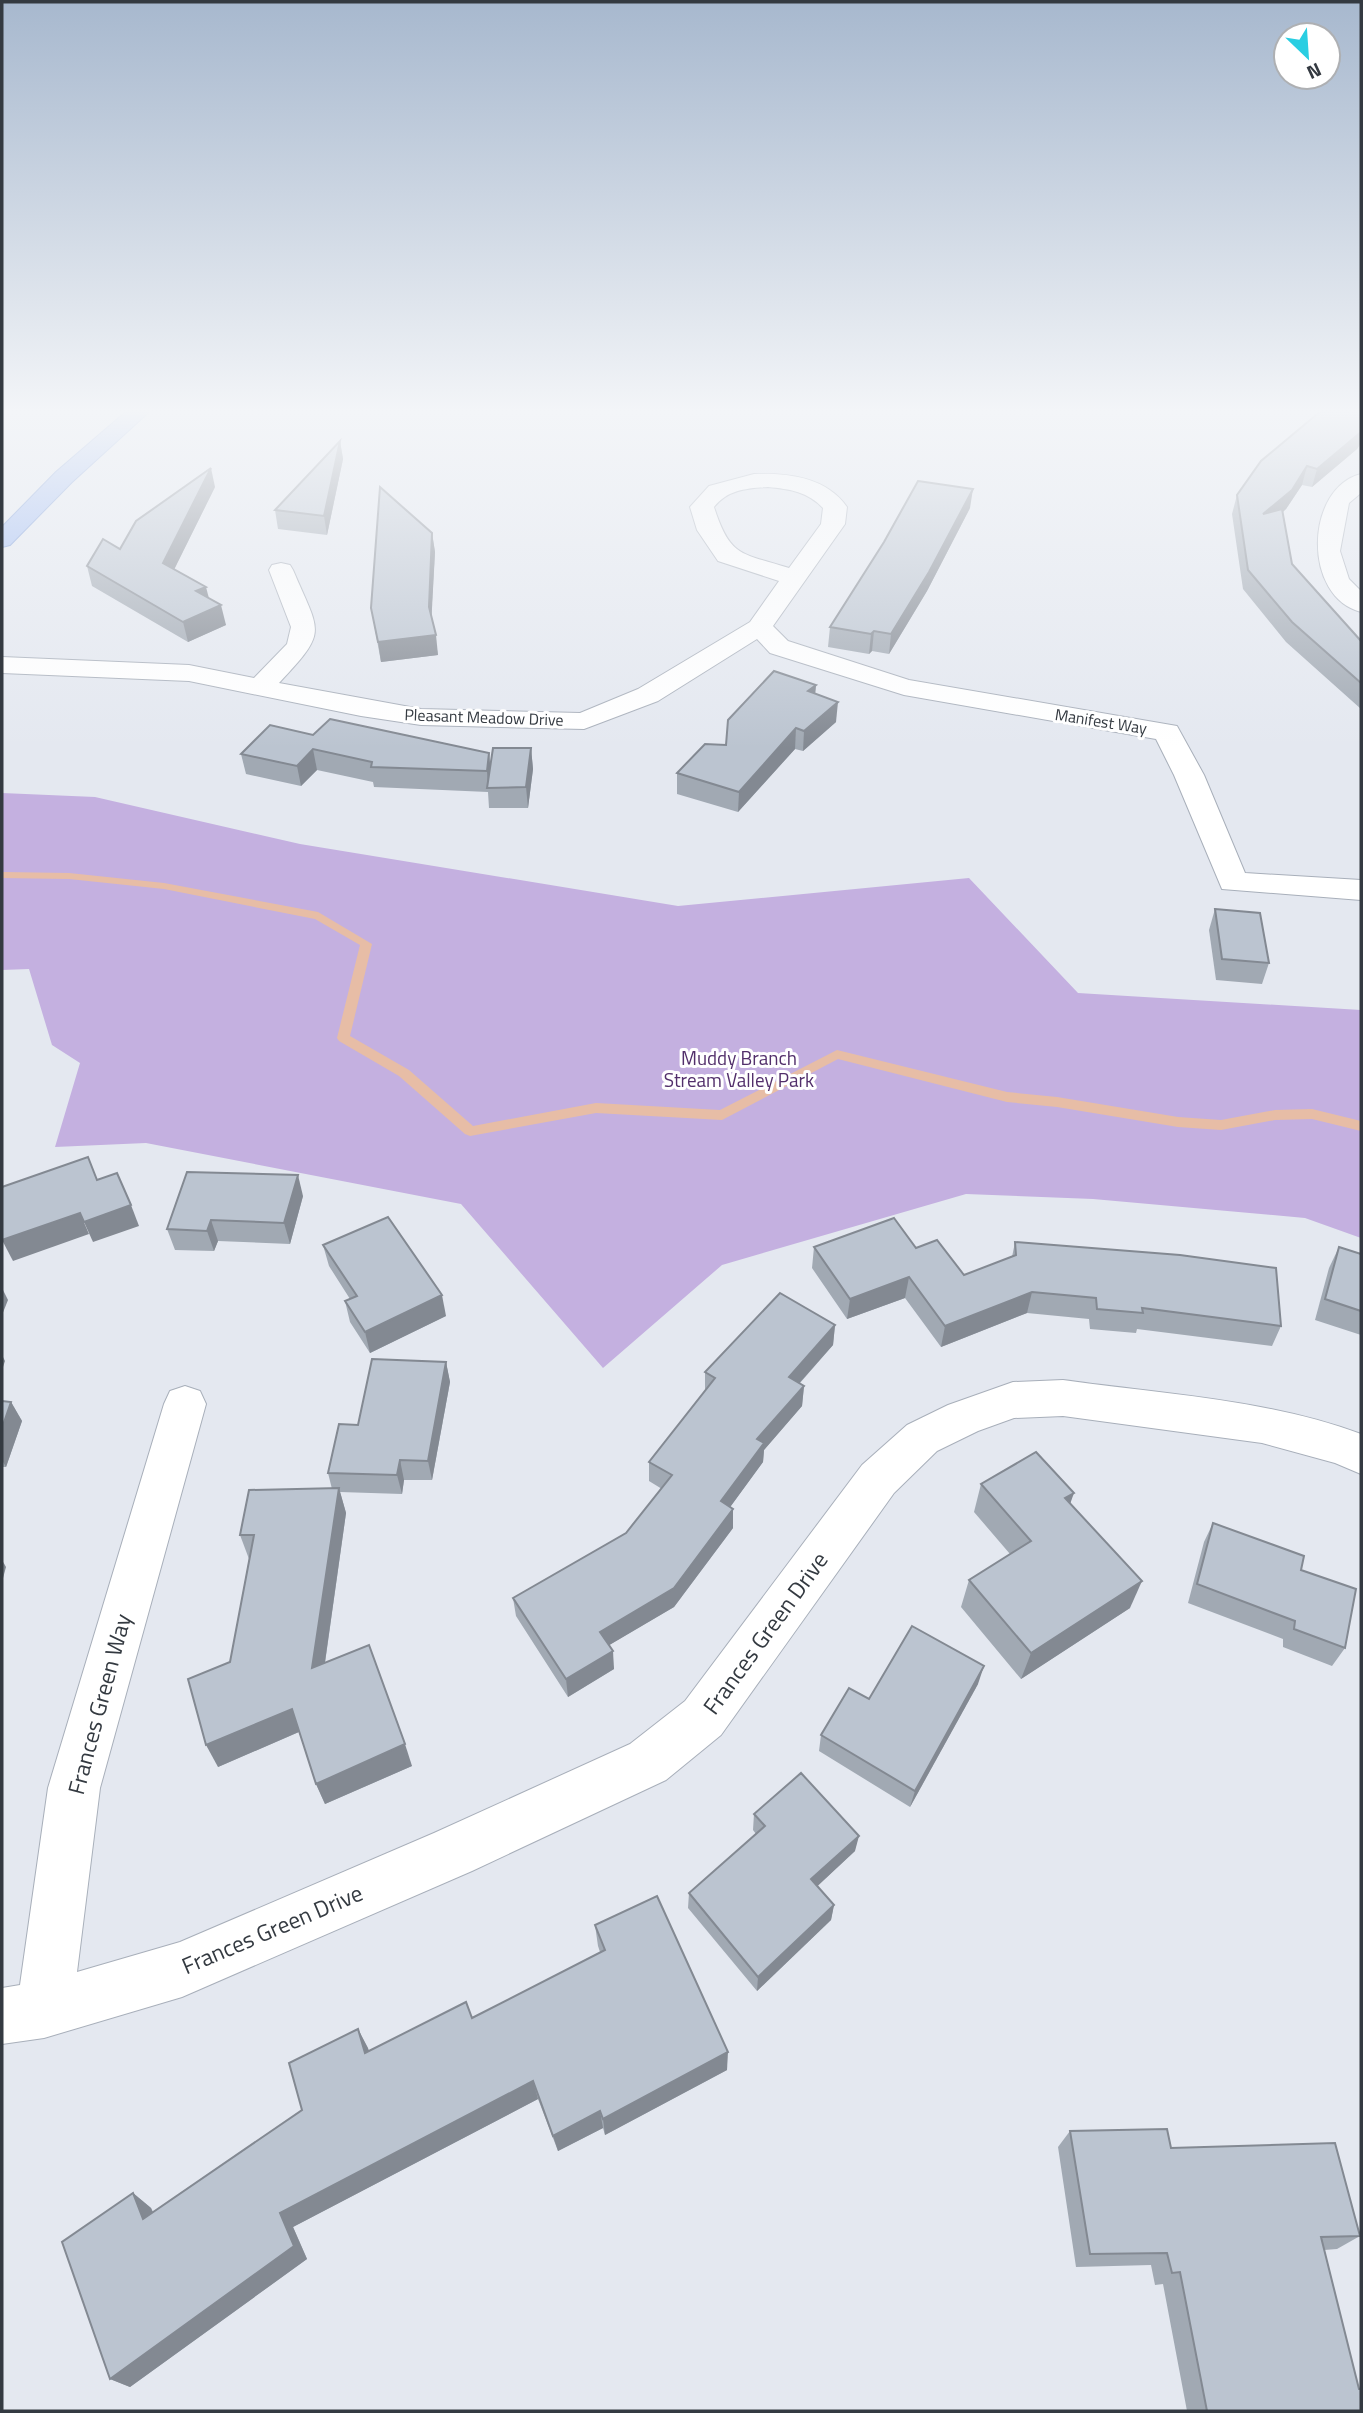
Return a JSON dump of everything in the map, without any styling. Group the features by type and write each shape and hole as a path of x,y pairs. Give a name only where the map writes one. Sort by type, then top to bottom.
{"main road":[{"path":"2,540 19,523"}],"street":[{"name":"Pleasant Meadow Drive","path":"707,523 727,556 794,578"},
{"name":"Pleasant Meadow Drive","path":"2,664 188,673 361,708 421,717 584,721 648,695 759,627 833,523"},
{"path":"1334,523 1328,551 1337,582 1361,604"},
{"path":"260,687 299,646 304,627 281,570"},
{"name":"Manifest Way","path":"759,627 779,647 904,687 1167,732 1189,775 1233,882 1361,890"},
{"name":"Frances Green Drive","path":"23,2013 181,1969 453,1852 648,1762 703,1718 878,1479 922,1438 962,1418 1013,1400 1063,1398 1262,1425 1345,1447 1361,1455"},
{"name":"Frances Green Way","path":"23,2013 74,1788 185,1404"}],"green space":[{"name":"Muddy Branch Stream Valley Park","path":"2,793 95,797 300,844 678,906 969,878 1078,993 1361,1010 1361,1238 1305,1218 1093,1199 966,1194 722,1265 603,1368 461,1204 146,1143 55,1147 80,1063 52,1045 29,969 2,970"}],"building":[{"path":"135,523 183,523 163,563 206,587 196,591 221,605 183,622 87,566 103,539 120,549"},
{"path":"377,523 420,523 432,533 429,607 436,635 378,642 371,608"},
{"path":"895,523 955,523 891,634 874,631 871,634 830,627"},
{"path":"1241,523 1284,523 1292,564 1361,641 1361,683 1292,622 1248,570"},
{"path":"774,671 816,685 808,691 838,702 804,731 796,728 739,792 677,773 705,744 726,745 728,720"},
{"path":"330,719 489,753 487,771 371,767 372,762 313,749 297,766 241,754 270,725 313,735"},
{"path":"493,748 531,748 526,787 487,788"},
{"path":"1215,909 1260,913 1269,963 1222,959"},
{"path":"88,1157 97,1180 117,1173 131,1205 84,1222 80,1213 2,1240 2,1187"},
{"path":"187,1172 298,1175 284,1223 211,1220 207,1231 167,1229"},
{"path":"388,1217 442,1295 365,1332 345,1301 357,1296 323,1245"},
{"path":"894,1218 916,1248 937,1240 964,1275 1016,1255 1015,1242 1180,1255 1276,1268 1281,1326 1142,1308 1143,1313 1097,1309 1096,1298 1032,1292 945,1326 909,1277 850,1299 814,1247"},
{"path":"1339,1247 1361,1254 1361,1311 1325,1299"},
{"path":"780,1293 835,1325 789,1377 804,1386 757,1439 764,1443 721,1501 733,1509 674,1588 600,1632 613,1651 566,1679 513,1598 626,1533 672,1475 649,1462 715,1378 705,1372"},
{"path":"372,1359 446,1362 428,1461 400,1460 397,1475 328,1473 339,1424 358,1425"},
{"path":"2,1401 11,1402 2,1428"},
{"path":"1036,1452 1074,1493 1065,1498 1142,1581 1031,1653 969,1580 1031,1541 981,1484"},
{"path":"339,1488 312,1668 369,1645 405,1744 316,1784 292,1709 206,1745 188,1679 230,1662 254,1535 240,1535 249,1490"},
{"path":"1213,1523 1304,1556 1301,1570 1356,1589 1345,1648 1294,1629 1295,1621 1197,1584"},
{"path":"912,1626 984,1666 915,1791 821,1735 849,1688 869,1699"},
{"path":"801,1773 859,1836 811,1879 834,1905 758,1977 689,1893 765,1826 754,1814"},
{"path":"657,1896 728,2052 603,2119 600,2111 553,2136 533,2081 280,2213 294,2246 110,2379 62,2242 133,2193 143,2219 302,2110 289,2063 358,2029 365,2053 466,2002 472,2018 605,1950 595,1925"},
{"path":"1167,2129 1171,2148 1335,2143 1360,2236 1321,2237 1361,2389 1361,2411 1207,2411 1180,2272 1172,2273 1167,2253 1090,2254 1070,2131"}],"waterway":[{"path":"2,875 69,876 164,886 318,916 366,944 343,1038 404,1073 470,1131 596,1108 722,1115 837,1054 1007,1097 1057,1102 1178,1122 1221,1125 1275,1115 1312,1114 1361,1126"}]}
